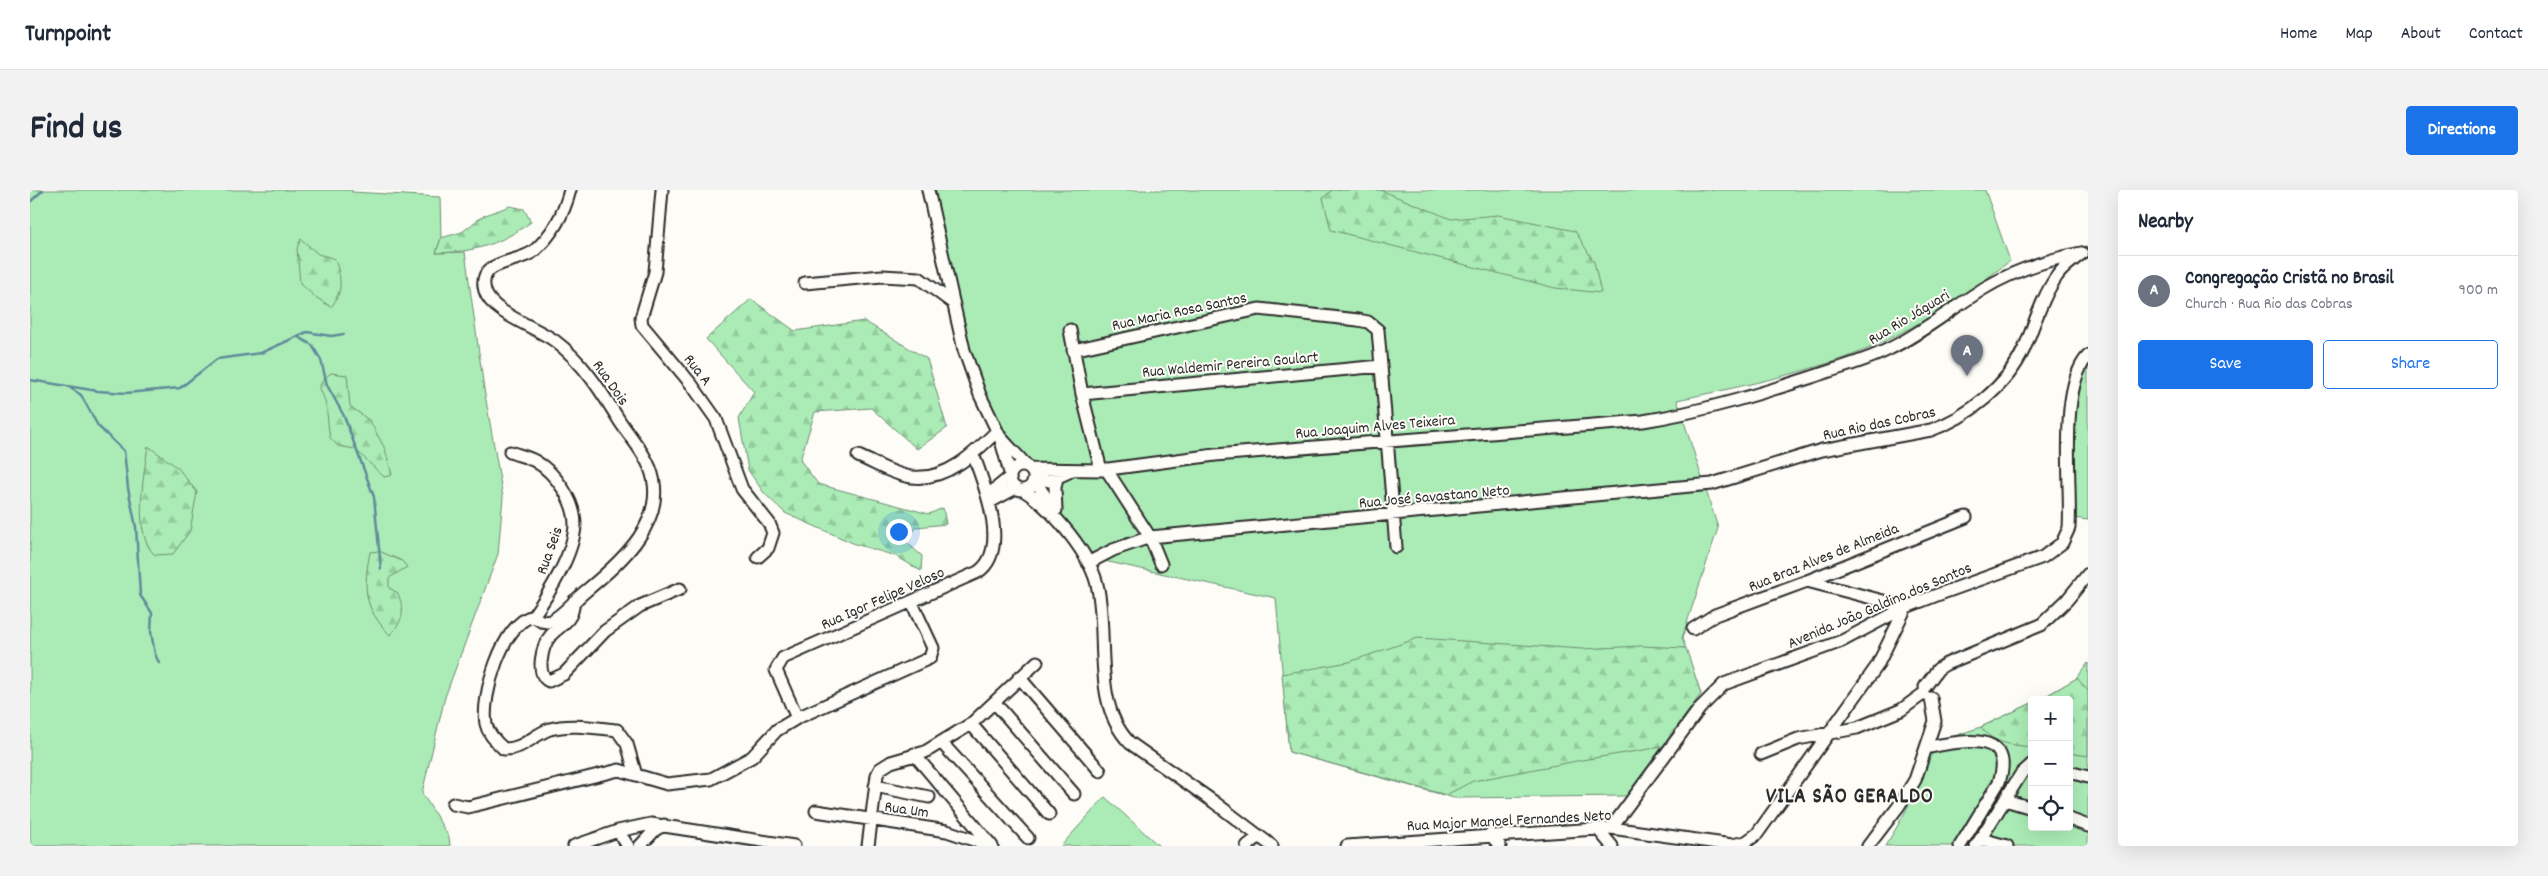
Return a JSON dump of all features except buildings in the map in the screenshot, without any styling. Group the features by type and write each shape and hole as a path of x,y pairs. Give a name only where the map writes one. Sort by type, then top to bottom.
{"street":[{"name":"Rua Dois","path":"537,618 554,620 613,567 642,534 655,494 653,478 644,456 602,391 582,366 556,341 496,306 485,292 490,269 502,262 526,256 546,238 565,210 570,190"},
{"name":"Rua A","path":"662,190 655,272 641,318 642,325 692,385 716,419 742,489 769,524 773,534 768,548 758,557"},
{"path":"928,190 964,350 980,395 999,434 1010,475 1020,489 1035,497 1059,519"},
{"name":"Rua Rio Jáguari","path":"1683,414 1746,398 1887,350 1984,288 2044,260 2085,252"},
{"name":"Rua Rio das Cobras","path":"1719,482 1822,450 1931,430 1948,424 1994,391 2012,369 2023,352 2057,275 2085,252"},
{"path":"2044,260 2057,275"},
{"path":"806,283 882,276 919,278 953,303"},
{"name":"Rua Maria Rosa Santos","path":"1073,350 1259,309 1368,322 1378,330 1381,366"},
{"path":"1070,330 1082,394 1104,469 1150,537 1161,564"},
{"name":"Avenida João Galdino dos Santos","path":"1611,828 1700,708 1724,684 1842,640 1906,607 2026,564 2054,551 2062,542 2069,528 2072,386 2077,371 2088,356"},
{"path":"1381,366 1396,547"},
{"name":"Rua Waldemir Pereira Goulart","path":"1082,394 1381,366"},
{"name":"Rua Joaquim Alves Teixeira","path":"1032,473 1104,469 1215,455 1388,440 1643,421 1683,414"},
{"path":"858,456 902,474 926,477 949,468 973,454 999,434"},
{"path":"999,434 1032,473 1088,563 1098,588 1107,692 1111,714 1118,727 1130,743 1214,802 1272,846"},
{"name":"Rua Seis","path":"510,452 536,461 553,476 569,502 575,524 574,532 556,582 537,618"},
{"name":"Rua Igor Felipe Veloso","path":"797,718 776,670 782,658 912,602 978,572 987,565 993,544 989,498 973,454"},
{"path":"989,498 1016,467 1046,481 1070,471"},
{"path":"989,498 1031,487 1032,473"},
{"path":"1057,477 1055,488 1059,519"},
{"name":"Rua José Savastano Neto","path":"1088,563 1113,550 1150,537 1394,515 1719,482"},
{"name":"Rua Braz Alves de Almeida","path":"1693,629 1715,615 1807,581 1966,517"},
{"path":"1761,754 1798,739 1857,728 1889,717 1928,692 1935,672 1946,664 2042,625 2067,600 2088,574"},
{"path":"1807,581 1906,607"},
{"path":"574,601 570,617 550,636 544,652 543,677 549,681 564,674 605,631 640,606 680,589"},
{"path":"453,804 468,807 619,770 667,784 711,779 752,757 777,730 797,718 930,658 933,648 912,602"},
{"name":"Rua Major Manoel Fernandes Neto","path":"1346,846 1490,834 1597,828 1611,828 1732,845 1746,842 1757,834 1877,666 1906,607"},
{"path":"537,618 518,624 500,648 486,709 488,730 504,749 513,750 537,734 553,728 617,730 627,744 636,775"},
{"path":"868,846 875,786 880,769 891,762 925,752 971,724 995,703 1018,677 1037,662"},
{"path":"1018,677 1100,770"},
{"path":"1868,846 1905,797 1914,780 1936,715 1928,692"},
{"path":"995,703 1074,794"},
{"path":"971,724 1049,814"},
{"path":"1926,748 1961,741 1984,742 1995,748 1999,754 2002,773 2000,782 1960,846"},
{"path":"941,742 1028,838"},
{"path":"914,754 992,846"},
{"path":"2007,846 1978,843 2020,774 2028,767"},
{"path":"2073,773 2088,777"},
{"path":"875,786 929,797"},
{"path":"2005,800 2028,807"},
{"name":"Rua Um","path":"816,811 947,831 992,846"},
{"path":"2073,820 2088,826"},
{"path":"574,846 618,831 650,824 794,846"},
{"path":"640,846 655,830 664,825"},
{"path":"1597,828 1612,846"},
{"path":"618,831 628,846"},
{"path":"1490,834 1500,846"},
{"path":"1247,846 1258,837"}],"green space":[{"path":"30,190 352,190 352,192 440,197 441,238 436,253 465,252 484,389 503,497 498,554 445,697 422,793 449,837 450,846 30,846"},
{"path":"934,190 1985,190 2010,261 1932,315 1869,348 1826,364 1784,376 1677,400 1718,528 1682,638 1701,694 1626,796 1454,798 1289,752 1276,598 1090,558 1056,510 1026,458 1003,428 982,394 968,350"},
{"path":"1332,190 1380,190 1451,219 1498,215 1575,231 1594,262 1601,293 1555,288 1331,230 1323,198"},
{"path":"510,206 524,209 531,222 497,242 486,246 463,251 436,253 441,238 462,232 483,216"},
{"path":"301,239 318,254 335,259 339,272 340,290 331,307 314,296 300,283 297,248"},
{"path":"751,299 795,331 864,321 927,359 947,428 917,449 871,408 815,412 800,460 818,484 929,514 943,508 946,524 917,527 905,541 922,556 921,571 896,556 855,544 785,513 764,493 748,470 739,418 754,392 706,339"},
{"path":"2088,361 2088,520 2074,518 2073,397"},
{"path":"331,373 347,375 350,406 370,421 385,449 392,475 384,477 355,449 338,446 330,438 325,400 320,385"},
{"path":"148,446 178,468 197,492 190,531 173,554 155,555 148,546 144,533 141,504"},
{"path":"379,551 402,561 407,567 389,578 389,588 398,593 402,606 401,620 390,635 374,615 367,597 366,577 370,552"},
{"path":"1418,638 1582,649 1641,646 1686,648 1701,694 1662,747 1473,781 1446,795 1289,752 1282,674 1349,662"},
{"path":"2088,663 2088,846 1885,846 1900,822 1912,797 1923,771 1930,744 1981,727 2028,705 2028,831 2073,831 2073,696 2046,696 2077,678"},
{"path":"2077,678 2088,691 2088,756 2073,754 2073,696 2046,696"},
{"path":"2028,705 2028,746 2004,743 1991,737 1981,727"},
{"path":"1105,797 1159,846 1061,846"}],"waterway":[{"path":"30,202 43,190"},
{"path":"30,380 98,391 126,393 180,388 217,359 261,353 307,332 331,336 344,334"},
{"path":"298,337 312,345 321,360 327,385 344,416 374,497 381,569"},
{"path":"69,387 81,395 98,426 124,451 128,488 136,527 140,595 152,613 151,632 155,654 159,663"}],"place":[{"name":"Congregação Cristã no Brasil","path":"1967,376"}],"district":[{"name":"VILA SÃO GERALDO","path":"1850,795"}]}
